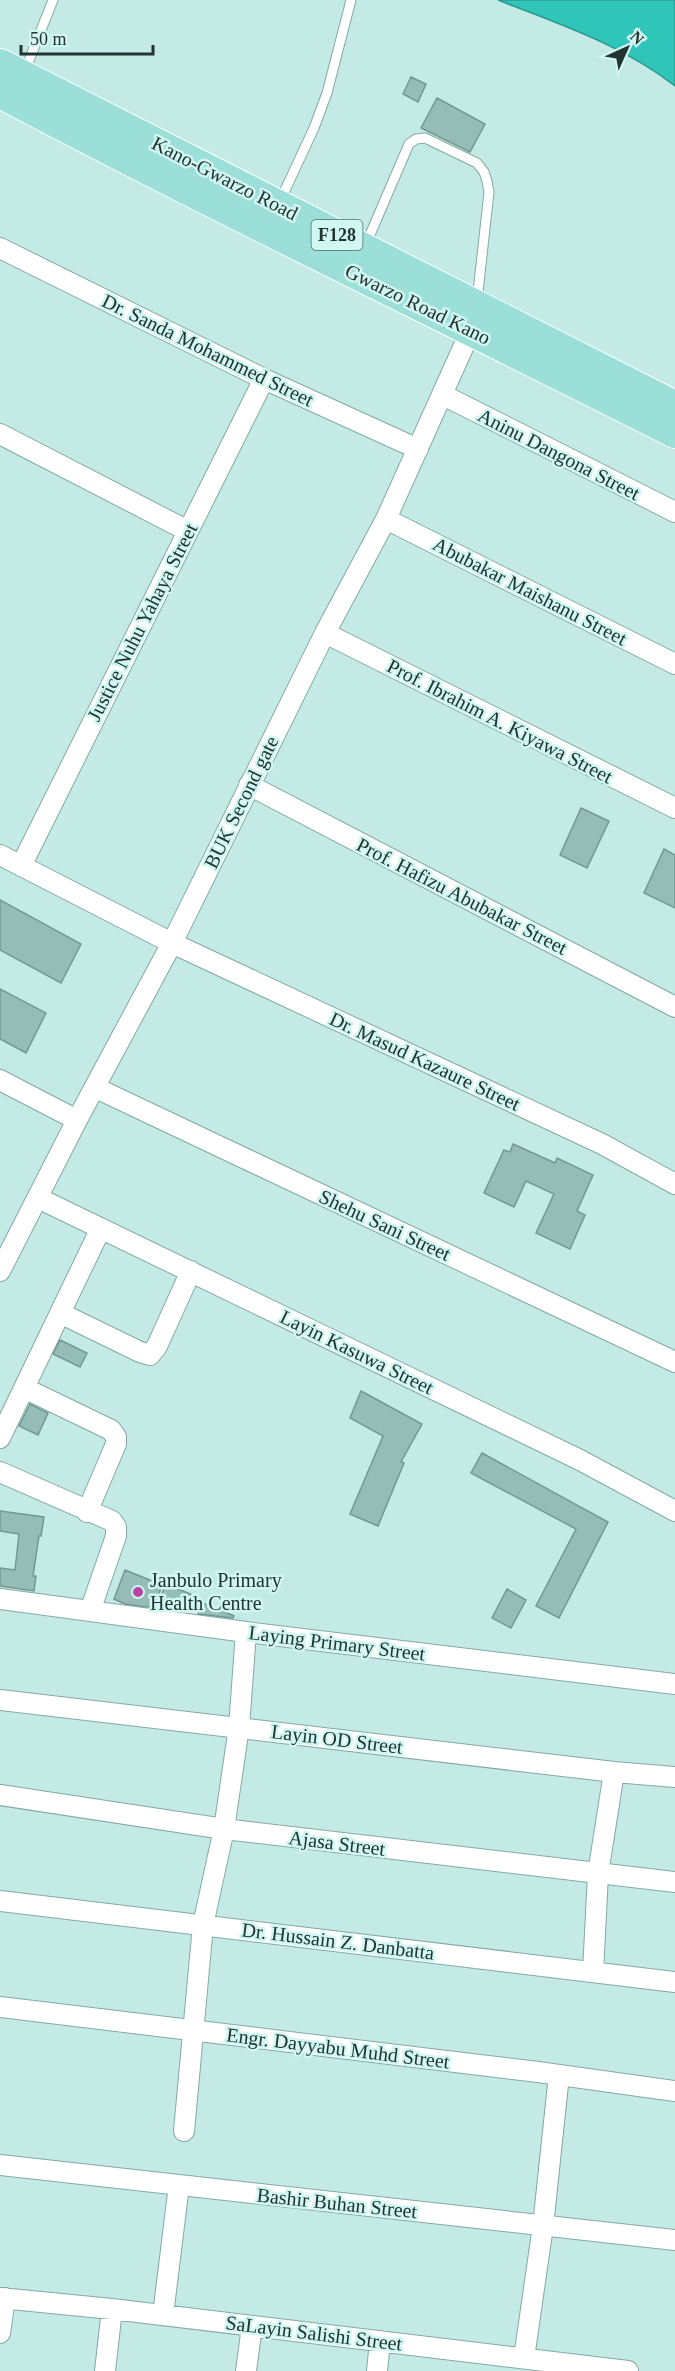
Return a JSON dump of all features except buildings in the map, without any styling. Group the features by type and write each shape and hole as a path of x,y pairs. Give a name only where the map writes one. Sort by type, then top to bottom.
{"main road":[{"name":"Kano-Gwarzo Road","path":"8,78 278,205 364,249 474,317 675,406"},
{"name":"Gwarzo Road Kano","path":"8,78 155,175 474,317 675,433"}],"street":[{"name":"Dr. Sanda Mohammed Street","path":"0,248 264,379 418,449"},
{"name":"BUK Second gate","path":"0,1269 172,943 325,633 386,519 442,395 474,317"},
{"name":"Justice Nuhu Yahaya Street","path":"21,866 264,379"},
{"name":"Aninu Dangona Street","path":"442,395 675,512"},
{"path":"0,434 188,531"},
{"name":"Abubakar Maishanu Street","path":"386,519 675,664"},
{"name":"Prof. Ibrahim A. Kiyawa Street","path":"325,633 675,808"},
{"name":"Prof. Hafizu Abubakar Street","path":"249,785 675,1007"},
{"name":"Dr. Masud Kazaure Street","path":"0,855 172,943 591,1139 675,1184"},
{"path":"0,1080 77,1120"},
{"name":"Shehu Sani Street","path":"96,1088 675,1362"},
{"name":"Layin Kasuwa Street","path":"38,1198 579,1460 675,1511"},
{"path":"0,1438 100,1230"},
{"path":"60,1313 150,1355 157,1346 191,1271"},
{"path":"24,1388 111,1430 116,1437 116,1444 87,1512"},
{"path":"0,1472 112,1521 116,1527 116,1536 90,1611"},
{"name":"Laying Primary Street","path":"0,1599 246,1632 675,1684"},
{"path":"184,2131 203,1925 224,1829 239,1727 246,1632"},
{"name":"Layin OD Street","path":"0,1700 614,1772 675,1777"},
{"path":"593,1972 598,1874 614,1772"},
{"name":"Ajasa Street","path":"0,1795 224,1829 675,1882"},
{"name":"Dr. Hussain Z. Danbatta","path":"0,1901 675,1982"},
{"name":"Engr. Dayyabu Muhd Street","path":"0,2007 559,2074 675,2091"},
{"path":"524,2358 543,2226 559,2074"},
{"name":"Bashir Buhan Street","path":"0,2165 675,2240"},
{"path":"163,2315 179,2185"},
{"path":"0,2333 2,2298"},
{"name":"SaLayin Salishi Street","path":"2,2298 380,2341 500,2363 524,2358 627,2371"},
{"path":"105,2371 112,2309"},
{"path":"246,2371 252,2326"},
{"path":"377,2371 380,2341"}],"lane":[{"path":"8,78 53,0"},
{"path":"278,205 314,128 327,93 351,0"},
{"path":"364,249 409,144 416,139 425,138 477,163 484,172 489,192 474,317"}],"water":[{"path":"498,0 675,0 675,86 612,47"}],"place":[{"name":"Janbulo Primary Health Centre","path":"138,1592"}]}
